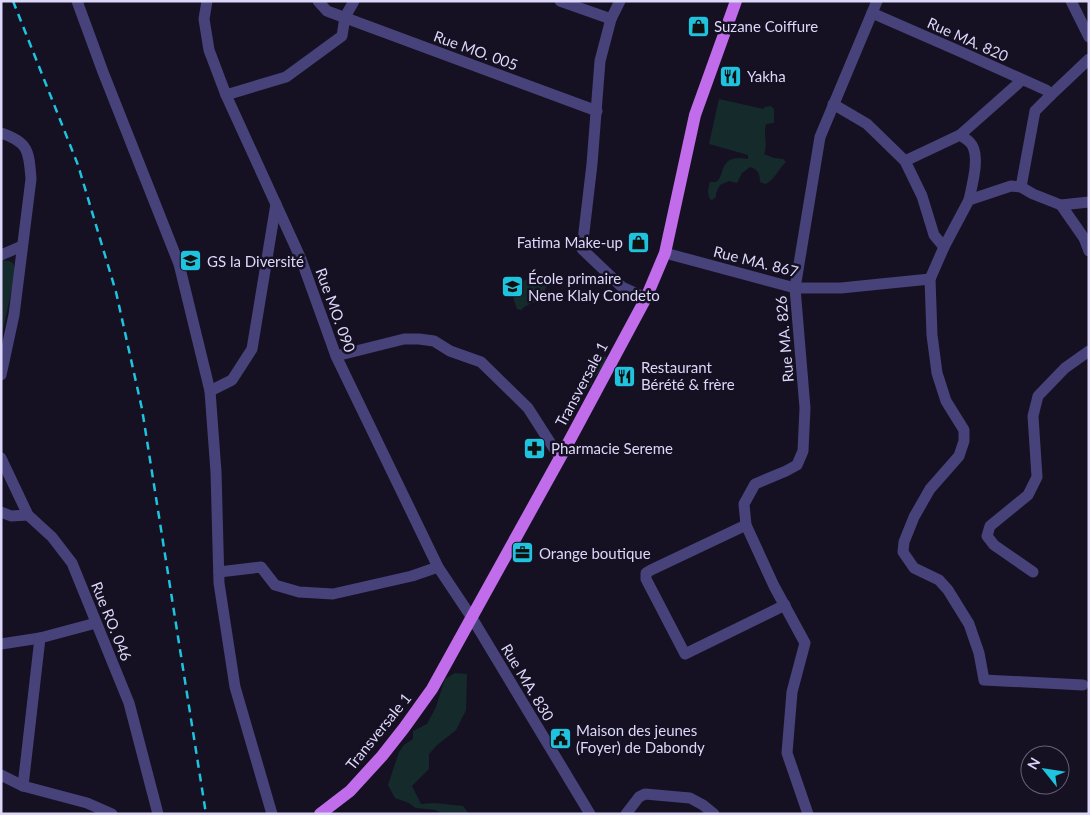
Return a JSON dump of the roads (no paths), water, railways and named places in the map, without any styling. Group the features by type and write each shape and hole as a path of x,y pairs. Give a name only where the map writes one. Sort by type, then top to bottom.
{"main road":[{"name":"Transversale 1","path":"320,814 350,791 382,756 432,689 646,298 665,253 695,115 736,1"}],"street":[{"path":"77,1 179,264 210,391 216,472 219,583 235,686 272,814"},
{"name":"Rue MO. 090","path":"207,1 204,19 209,50 226,95 301,259 336,356 438,567 472,618"},
{"name":"Rue MO. 005","path":"318,1 327,11 597,111"},
{"path":"226,95 286,76 342,36 345,18 354,1"},
{"path":"560,1 611,19"},
{"path":"620,1 611,19 600,61 597,111 582,249 622,286 646,298"},
{"name":"Rue MA. 826","path":"808,814 787,753 792,692 805,643 774,586 746,525 744,504 755,484 797,465 803,452 805,408 795,288 820,137 877,1"},
{"path":"1071,1 1089,37"},
{"name":"Rue MA. 820","path":"872,13 1046,90 1050,95"},
{"path":"1021,187 1035,111 1050,95 1087,64"},
{"path":"905,160 960,135 1022,80"},
{"path":"833,104 867,124 905,160 922,196 934,235 944,248"},
{"path":"1,132 19,140 25,147 32,179 14,315 1,375"},
{"path":"960,135 974,147 975,171 969,200 930,280 932,335 938,372 946,401 964,430 964,441 959,456 930,490 914,517 904,542 903,552 914,568 939,580 948,590 969,624 979,653 984,680 1082,685"},
{"path":"969,200 1011,186 1021,187 1061,205 1089,202"},
{"path":"210,391 232,380 252,349 276,204"},
{"path":"1061,205 1084,238 1089,251"},
{"path":"1,256 22,246"},
{"name":"Rue MA. 867","path":"665,253 795,288 841,288 930,280"},
{"path":"336,356 404,338 434,341 450,351 481,362 528,408 560,458"},
{"path":"1034,572 994,545 987,536 990,526 1028,495 1037,477 1033,416 1038,396 1065,368 1089,351"},
{"name":"Rue RO. 046","path":"1,458 28,515 52,537 72,563 129,703 158,814"},
{"path":"1,512 11,516 28,515"},
{"path":"746,525 651,570 646,573 646,579 685,654 785,605"},
{"path":"219,572 261,567 275,585 299,592 334,594 412,576 438,567"},
{"name":"Rue MA. 830","path":"472,618 590,814"},
{"path":"1,644 40,638 96,623"},
{"path":"23,786 40,638"},
{"path":"1,775 23,786 87,803 112,814"},
{"path":"626,814 638,796 645,794 690,798 714,814"}],"railway":[{"path":"13,1 78,165 116,292 142,409 206,814"}],"place":[{"name":"Suzane Coiffure","path":"698,26"},
{"name":"Yakha","path":"731,76"},
{"name":"Fatima Make-up","path":"639,242"},
{"name":"GS la Diversité","path":"191,261"},
{"name":"École primaire Nene Klaly Condeto","path":"512,287"},
{"name":"Restaurant Bérété & frère","path":"625,376"},
{"name":"Pharmacie Sereme","path":"535,448"},
{"name":"Orange boutique","path":"523,553"},
{"name":"Maison des jeunes (Foyer) de Dabondy","path":"560,739"}]}
